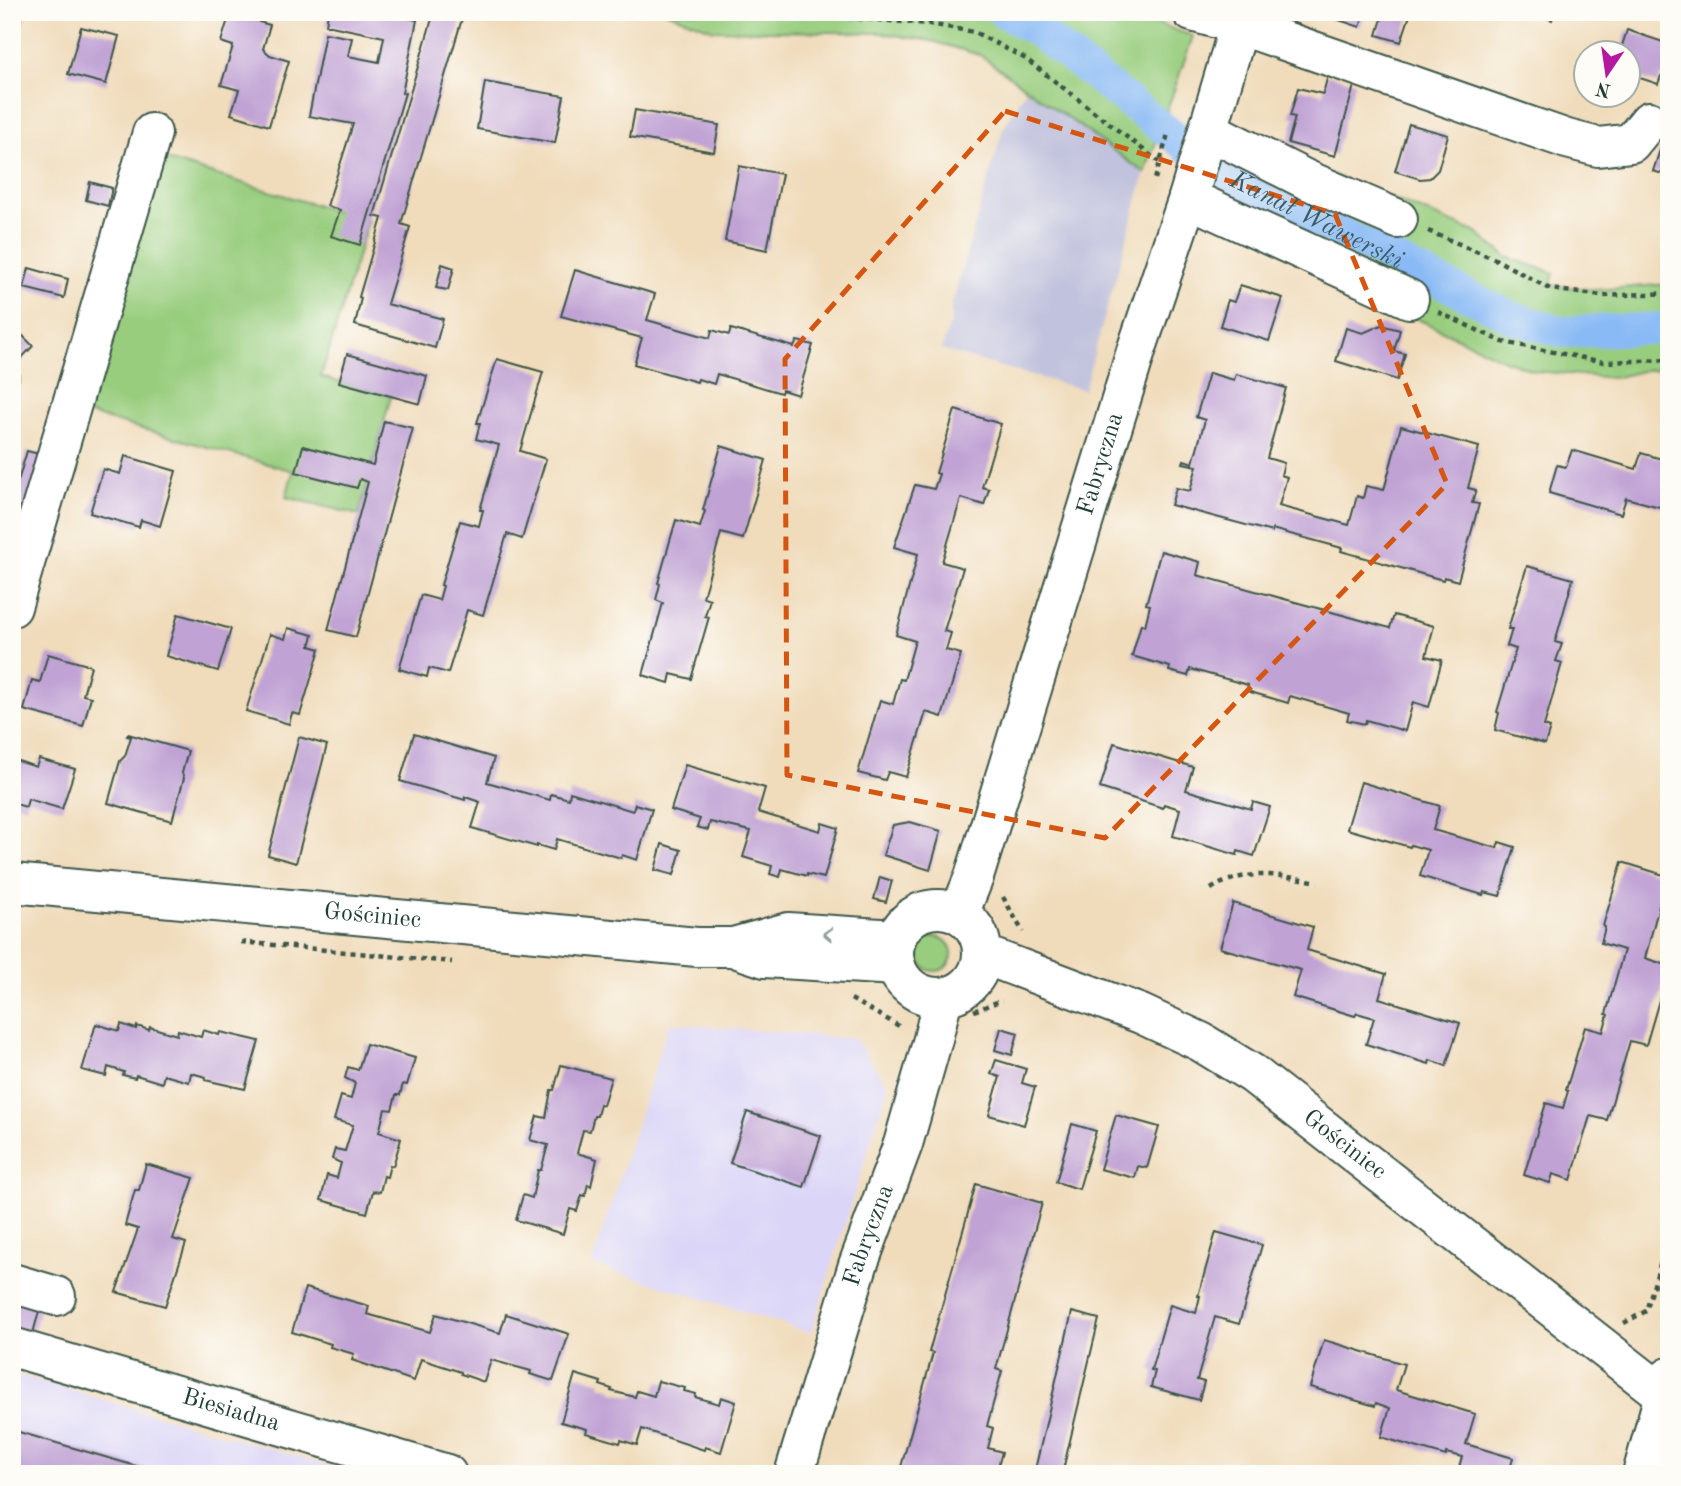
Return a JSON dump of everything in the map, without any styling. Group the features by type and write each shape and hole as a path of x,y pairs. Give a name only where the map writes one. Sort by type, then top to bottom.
{"street":[{"path":"1192,12 1241,19 1598,148 1631,143 1649,121"},
{"name":"Fabryczna","path":"959,914 974,877 1137,348 1188,198 1241,19"},
{"path":"1208,130 1305,179 1398,219"},
{"path":"12,607 152,133"},
{"path":"1188,198 1409,299"},
{"name":"Gościniec","path":"12,883 697,947 733,947 788,932 896,953"},
{"path":"934,909 959,914 971,924 979,938 982,954 975,978 955,994 928,996 914,990 903,980 896,953 902,928 921,912 934,909"},
{"name":"Gościniec","path":"982,954 1141,1014 1201,1042 1253,1074 1667,1391"},
{"name":"Fabryczna","path":"794,1474 858,1265 902,1144 943,996"},
{"path":"12,1283 56,1296"},
{"name":"Biesiadna","path":"12,1347 447,1474"},
{"path":"1642,1474 1667,1391"}],"path":[{"path":"768,12 930,23 974,32 1026,59 1159,162 1188,198"},
{"path":"1398,219 1493,258 1550,289 1602,296 1669,293"},
{"path":"1409,299 1503,342 1604,362 1669,360"},
{"path":"1211,889 1222,882 1246,874 1318,882"},
{"path":"1617,1328 1646,1311 1669,1235"}],"highlighted area":[{"path":"1005,111 1335,214 1447,484 1105,838 787,775 785,359"}],"shaded area":[{"path":"1027,88 1145,173 1084,390 941,350 1003,129"},
{"path":"669,1023 855,1039 888,1086 811,1333 592,1264"},
{"path":"12,1373 121,1405 357,1474 12,1474"}],"green space":[{"path":"12,12 25,12 16,44 12,43"},
{"path":"666,12 1124,12 1193,36 1145,173 980,55 932,41 882,33 714,30"},
{"path":"1240,126 1283,155 1475,232 1507,257 1554,273 1551,285 1596,290 1669,284 1669,369 1646,370 1613,378 1535,371 1504,360 1405,313 1216,195"},
{"path":"161,158 368,221 321,377 391,396 359,515 286,497 293,471 85,413"},
{"path":"935,937 947,942 952,954 947,966 935,971 923,966 918,954 923,942"}],"building":[{"path":"242,12 262,12 259,22 270,25 263,49 270,55 289,61 269,126 231,114 239,90 221,85 233,46 221,42 230,13 241,16"},
{"path":"328,12 374,12 417,20 402,93 405,93 360,245 331,236 340,210 327,206 353,124 309,116 325,33 352,38 348,56 379,62 384,37 326,25"},
{"path":"434,12 464,12 401,224 410,227 387,304 443,319 435,348 355,325 361,298 359,297 382,218 374,216"},
{"path":"1315,12 1365,12 1360,27"},
{"path":"1384,12 1411,12 1401,42 1377,35"},
{"path":"1529,12 1554,12 1552,20"},
{"path":"81,27 119,36 106,84 68,74"},
{"path":"1627,30 1669,44 1669,78 1661,76 1658,84 1642,79 1642,38 1624,38"},
{"path":"1328,75 1355,82 1335,156 1288,143 1295,117 1290,116 1298,88 1323,94"},
{"path":"485,82 564,96 555,143 477,129"},
{"path":"635,110 719,125 714,152 630,137"},
{"path":"1409,124 1448,135 1438,170 1430,178 1420,179 1395,171"},
{"path":"1666,132 1669,133 1669,176 1653,171"},
{"path":"739,166 782,174 767,250 725,241"},
{"path":"90,182 112,188 108,206 86,200"},
{"path":"442,264 454,268 448,290 436,288"},
{"path":"29,268 68,279 64,298 24,288"},
{"path":"575,270 655,294 647,320 710,338 712,330 729,335 731,329 794,347 797,341 813,345 798,395 782,390 781,393 717,374 714,384 698,379 697,382 634,364 642,338 561,316"},
{"path":"1240,285 1283,298 1269,341 1220,326 1228,300 1234,302"},
{"path":"12,325 33,346 12,368"},
{"path":"1381,325 1400,330 1394,351 1405,354 1397,380 1336,361 1346,328 1363,333"},
{"path":"347,354 427,376 420,404 339,382"},
{"path":"497,359 543,372 520,451 546,459 522,539 507,534 483,615 467,610 448,673 429,668 427,677 399,669 421,595 439,600 460,521 479,526 483,510 480,510 499,445 476,439 480,423 477,423"},
{"path":"12,368 19,375 19,380 12,387"},
{"path":"1209,373 1234,380 1236,374 1286,388 1267,458 1284,463 1281,475 1287,477 1279,506 1349,525 1357,496 1363,498 1366,486 1384,490 1401,426 1479,447 1468,488 1476,490 1472,503 1479,504 1458,581 1444,577 1443,580 1341,551 1342,548 1171,505 1176,488 1190,491 1197,466 1183,463 1184,460 1193,463 1205,420 1196,417"},
{"path":"955,410 1001,424 982,487 989,489 984,505 961,498 942,562 963,568 944,631 951,633 946,650 961,654 942,717 926,712 906,777 888,772 885,780 858,773 880,700 893,704 900,679 904,680 915,641 896,635 918,554 894,547 915,485 934,489 939,474 936,473"},
{"path":"384,421 413,428 356,637 328,630 368,482 360,479 357,488 296,472 303,446 373,465"},
{"path":"721,446 766,460 743,539 721,533 703,597 710,599 705,616 709,617 691,679 671,674 669,683 643,675 663,603 656,600 660,584 658,583 676,520 700,527"},
{"path":"1572,450 1636,469 1641,453 1669,461 1669,514 1666,513 1667,509 1626,498 1621,514 1549,493 1557,465 1566,467"},
{"path":"27,451 43,455 12,555 12,501"},
{"path":"125,456 176,471 160,526 141,520 139,527 90,513 103,469 120,474"},
{"path":"1161,551 1200,562 1197,575 1390,628 1394,615 1434,626 1426,656 1442,660 1429,707 1413,702 1405,731 1366,720 1365,724 1347,720 1349,713 1290,696 1288,703 1247,691 1248,685 1190,669 1188,676 1169,671 1170,667 1132,656 1141,624 1145,626 1150,605 1146,604"},
{"path":"1527,566 1573,579 1555,642 1562,644 1556,661 1562,663 1544,726 1550,728 1545,744 1495,730 1497,712 1516,649 1507,646 1512,629 1508,629"},
{"path":"178,614 231,629 218,671 166,656"},
{"path":"288,628 313,635 310,646 320,649 300,715 292,713 289,724 246,711 270,634 285,639"},
{"path":"48,654 91,666 83,695 91,697 83,726 24,710 32,680 40,682"},
{"path":"128,734 188,751 182,773 184,778 172,821 108,803 120,761 125,756 131,737 127,736"},
{"path":"414,734 494,758 487,782 550,800 551,794 569,799 570,792 633,811 635,804 652,809 637,860 622,855 621,858 557,839 554,850 537,847 472,828 480,802 400,781"},
{"path":"299,737 327,745 296,863 268,855"},
{"path":"1114,743 1193,767 1186,790 1251,809 1253,802 1270,807 1254,856 1238,851 1237,855 1173,836 1180,809 1164,804 1163,808 1100,788"},
{"path":"12,759 36,767 39,759 75,769 62,809 28,799 26,807 12,803"},
{"path":"685,765 765,788 758,812 820,831 822,823 838,828 824,878 782,869 780,877 770,874 772,866 743,857 751,831 710,822 708,830 697,827 700,819 671,810"},
{"path":"1361,782 1440,806 1433,830 1497,848 1499,842 1515,847 1500,896 1484,892 1483,895 1420,876 1428,850 1347,829"},
{"path":"910,822 941,831 930,870 883,855 893,825"},
{"path":"662,844 681,850 674,875 655,870"},
{"path":"1622,862 1667,876 1645,958 1669,966 1646,1045 1630,1041 1607,1120 1590,1116 1571,1180 1553,1174 1550,1183 1524,1175 1546,1103 1563,1108 1585,1027 1603,1032 1624,950 1601,943 1605,927 1603,926"},
{"path":"880,877 892,881 886,902 874,899"},
{"path":"1233,903 1313,927 1307,950 1386,974 1379,998 1460,1023 1446,1066 1430,1060 1429,1064 1366,1044 1374,1018 1357,1013 1355,1016 1293,997 1301,970 1220,948"},
{"path":"96,1024 119,1031 121,1024 136,1029 137,1026 149,1030 150,1027 177,1035 178,1030 201,1037 203,1030 259,1041 245,1089 205,1080 206,1077 191,1073 189,1082 164,1075 162,1083 136,1075 135,1078 123,1075 124,1072 108,1067 106,1076 82,1070"},
{"path":"1001,1028 1018,1033 1012,1055 995,1050"},
{"path":"366,1044 415,1058 407,1085 403,1084 400,1095 396,1095 392,1110 385,1109 379,1132 401,1139 393,1166 390,1165 387,1177 384,1176 380,1192 373,1191 367,1213 321,1200 327,1175 337,1178 341,1163 332,1159 335,1149 345,1151 353,1125 334,1120 341,1096 351,1099 355,1083 345,1078 348,1067 358,1070"},
{"path":"996,1060 1026,1069 1022,1083 1035,1087 1024,1125 989,1115 1000,1077 991,1074"},
{"path":"561,1065 611,1078 603,1105 600,1104 597,1116 594,1116 590,1131 583,1130 577,1153 597,1159 591,1186 588,1184 577,1211 570,1209 563,1234 516,1220 523,1195 532,1198 538,1170 541,1170 548,1145 530,1140 537,1116 546,1118 551,1090 554,1090"},
{"path":"747,1112 821,1136 804,1187 730,1163"},
{"path":"1116,1115 1159,1127 1147,1168 1138,1166 1135,1178 1100,1169"},
{"path":"1072,1124 1096,1131 1079,1189 1056,1182"},
{"path":"146,1164 194,1178 173,1239 186,1243 165,1306 116,1292 138,1229 125,1225"},
{"path":"976,1184 1042,1203 996,1369 1002,1371 987,1426 993,1428 988,1448 1002,1452 996,1474 899,1474 933,1353 929,1352"},
{"path":"1216,1232 1262,1245 1239,1324 1215,1317 1197,1380 1204,1382 1199,1400 1151,1387 1155,1371 1151,1370 1170,1305 1196,1313 1198,1296"},
{"path":"305,1288 369,1306 367,1314 430,1332 436,1314 500,1333 506,1314 569,1334 553,1381 530,1374 531,1371 491,1360 484,1382 421,1359 414,1381 352,1360 354,1354 292,1332"},
{"path":"12,1300 40,1308 33,1333 12,1327"},
{"path":"1072,1312 1099,1319 1062,1474 1034,1474"},
{"path":"1324,1340 1404,1364 1396,1390 1475,1414 1466,1444 1513,1458 1509,1474 1457,1474 1462,1457 1446,1453 1446,1456 1381,1437 1390,1408 1310,1387"},
{"path":"575,1374 601,1382 600,1385 612,1389 611,1391 635,1397 637,1391 654,1396 658,1381 685,1388 684,1391 696,1394 695,1397 719,1404 721,1397 736,1402 721,1452 705,1447 704,1450 642,1429 637,1445 621,1440 620,1443 586,1433 587,1429 561,1422"},
{"path":"12,1430 160,1473 160,1474 12,1474"}],"waterway":[{"name":"Kanał Wawerski","path":"1003,12 1037,31 1224,175 1511,317 1562,332 1669,328"}]}
